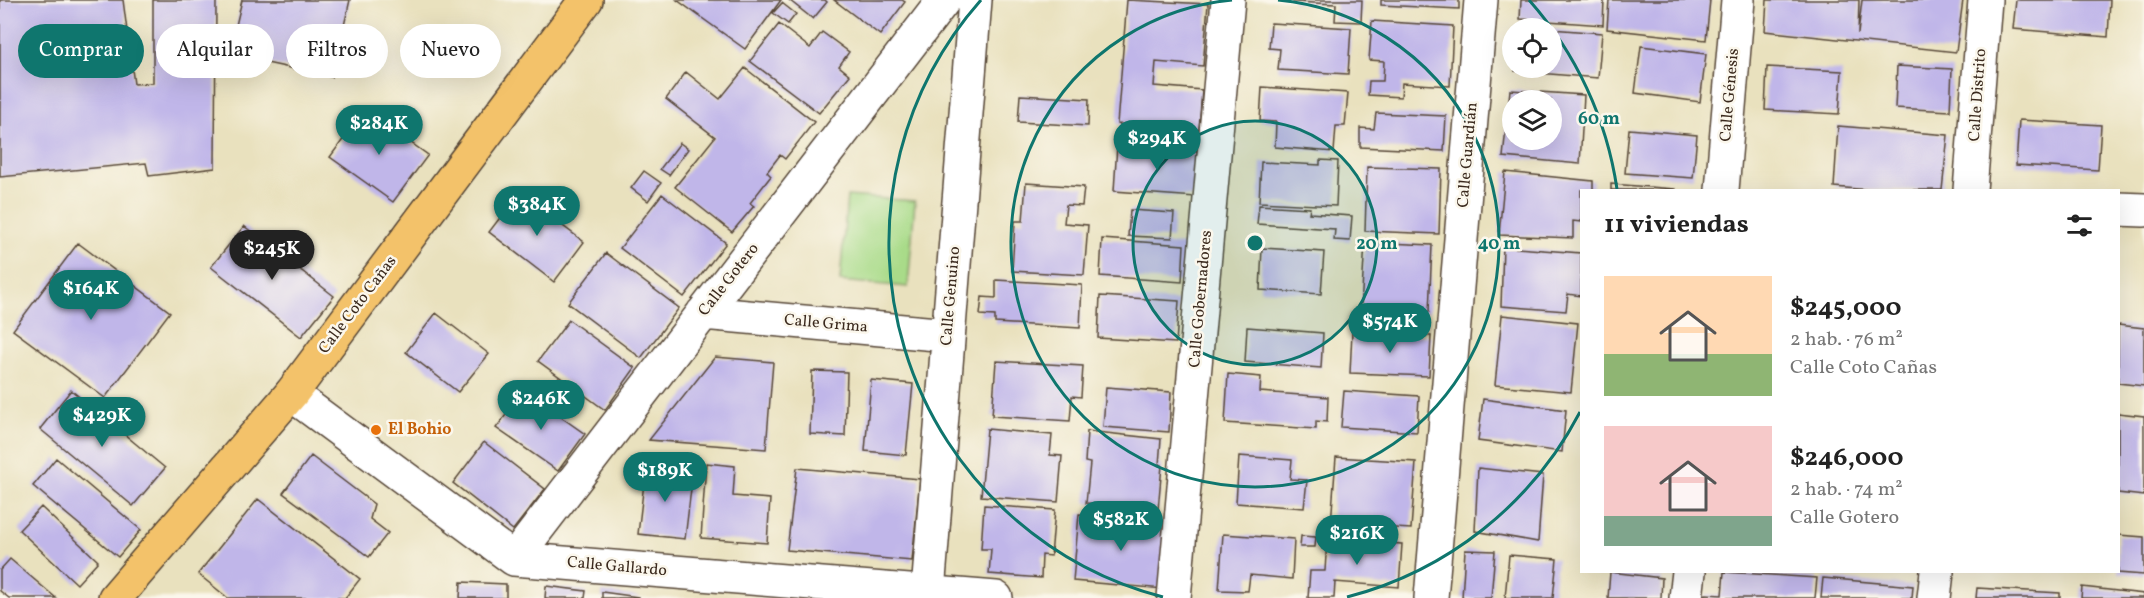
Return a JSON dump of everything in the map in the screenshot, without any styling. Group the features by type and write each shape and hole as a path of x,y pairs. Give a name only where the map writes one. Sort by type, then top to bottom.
{"main road":[{"name":"Calle Coto Cañas","path":"115,598 291,394 586,0"}],"street":[{"name":"Calle Gotero","path":"514,559 944,0"},
{"name":"Calle Genuino","path":"928,592 975,0"},
{"name":"Calle Gobernadores","path":"1174,598 1228,0"},
{"name":"Calle Guardián","path":"1431,598 1481,0"},
{"name":"Calle Génesis","path":"1722,189 1738,0"},
{"name":"Calle Distrito","path":"1970,189 1985,0"},
{"path":"2120,209 2144,210"},
{"name":"Calle Grima","path":"703,313 948,335"},
{"path":"291,394 514,559"},
{"name":"Calle Gallardo","path":"514,559 996,598"},
{"path":"1686,598 1689,573"},
{"path":"1934,598 1937,573"}],"green space":[{"path":"847,196 915,201 908,287 840,281"}],"building":[{"path":"0,0 123,0 126,24 18,24 18,78 133,78 134,84 153,83 153,0 216,0 216,24 156,24 156,78 216,78 215,168 149,176 146,163 0,177"},
{"path":"242,0 350,0 344,24 286,24 286,67 274,65 274,24 236,24"},
{"path":"677,0 781,0 745,49"},
{"path":"789,0 825,0 827,2 813,19"},
{"path":"834,0 902,0 905,2 880,35"},
{"path":"1127,0 1208,4 1203,66 1156,62 1154,86 1202,90 1199,130 1117,124"},
{"path":"1293,0 1362,0 1361,22 1335,21 1336,4 1293,2"},
{"path":"1381,0 1459,0 1459,9 1381,5"},
{"path":"1521,0 1604,0 1603,25 1562,22 1562,18 1520,18"},
{"path":"1609,0 1710,0 1706,40 1607,29"},
{"path":"1767,0 1859,0 1858,34 1862,0 1963,0 1956,52 1765,31"},
{"path":"2016,0 2110,0 2108,37 2013,29"},
{"path":"782,3 796,14 788,24 773,13"},
{"path":"1372,21 1453,26 1450,86 1402,83 1401,97 1368,95 1369,81 1383,81 1384,61 1369,60"},
{"path":"1271,23 1351,28 1348,74 1278,70 1280,49 1269,48"},
{"path":"779,24 810,48 822,32 849,52 839,66 850,75 819,113 750,61"},
{"path":"1562,30 1602,33 1598,78 1562,75"},
{"path":"1641,46 1706,54 1700,102 1635,93"},
{"path":"1897,66 1952,69 1950,111 1895,108"},
{"path":"1767,67 1842,71 1839,114 1765,110"},
{"path":"745,68 814,122 785,159 780,155 767,172 771,176 750,203 754,206 732,232 675,187 715,137 666,99 686,72 720,99"},
{"path":"1262,87 1348,93 1345,126 1336,126 1334,152 1275,147 1276,122 1260,121"},
{"path":"1562,94 1584,95 1580,164 1503,157 1504,150 1562,150"},
{"path":"1020,95 1089,99 1088,126 1018,122"},
{"path":"365,110 428,155 393,202 330,157"},
{"path":"1376,113 1446,116 1444,151 1360,147 1360,128 1374,129"},
{"path":"2019,120 2101,125 2098,170 2016,165"},
{"path":"1838,126 1948,135 1942,189 1834,187"},
{"path":"1629,129 1697,135 1693,178 1625,173"},
{"path":"680,143 688,149 669,175 660,169"},
{"path":"1117,145 1200,151 1196,197 1114,191"},
{"path":"1320,160 1338,161 1336,206 1259,202 1261,162 1320,165"},
{"path":"1367,167 1441,169 1439,234 1365,231"},
{"path":"644,171 661,183 648,201 631,188"},
{"path":"1505,172 1593,181 1593,189 1580,189 1580,222 1573,221 1573,238 1499,235"},
{"path":"1026,183 1084,187 1082,206 1066,205 1064,223 1088,225 1084,275 1012,271 1015,221 1023,221"},
{"path":"1611,184 1675,189 1611,189"},
{"path":"519,193 584,242 554,282 489,232"},
{"path":"662,194 726,243 684,297 620,248"},
{"path":"1259,205 1310,208 1309,213 1352,216 1350,241 1334,240 1335,229 1257,224"},
{"path":"1130,210 1174,213 1172,238 1128,236"},
{"path":"244,226 334,296 301,337 211,267"},
{"path":"1102,239 1184,245 1182,282 1100,276"},
{"path":"1365,242 1432,245 1429,312 1361,308"},
{"path":"78,243 170,312 105,398 13,330"},
{"path":"1503,247 1580,253 1580,296 1568,294 1566,311 1501,306"},
{"path":"1262,248 1324,252 1321,294 1260,290"},
{"path":"606,253 679,308 641,358 568,303"},
{"path":"996,280 1082,285 1080,328 995,323 995,316 980,315 982,297 996,298"},
{"path":"1100,296 1179,301 1176,343 1098,338"},
{"path":"436,313 489,354 458,392 406,352"},
{"path":"1502,315 1578,323 1571,392 1495,385"},
{"path":"569,320 635,368 605,410 538,361"},
{"path":"2120,325 2144,328 2144,386 2120,383"},
{"path":"1247,327 1323,333 1321,368 1245,362"},
{"path":"1352,332 1431,336 1429,376 1350,373"},
{"path":"715,357 773,362 766,449 649,440"},
{"path":"996,361 1083,366 1081,397 1072,396 1070,421 992,416"},
{"path":"812,371 847,372 845,436 810,434"},
{"path":"1228,374 1261,377 1260,392 1328,397 1327,422 1316,421 1316,429 1225,423"},
{"path":"871,380 913,384 906,455 865,451"},
{"path":"1106,387 1171,392 1169,432 1103,427"},
{"path":"71,390 165,468 133,506 40,429"},
{"path":"524,391 585,434 558,471 496,428"},
{"path":"1344,391 1419,396 1417,432 1341,427"},
{"path":"1483,399 1566,410 1562,452 1478,441"},
{"path":"2120,413 2144,416 2144,496 2120,493"},
{"path":"987,429 1052,435 1050,455 1062,456 1058,502 981,496"},
{"path":"1087,431 1161,439 1159,465 1162,465 1158,510 1086,503 1090,463 1085,462"},
{"path":"484,442 545,489 513,530 453,483"},
{"path":"311,456 374,504 370,519 388,533 369,557 283,493"},
{"path":"1239,456 1292,460 1290,479 1307,480 1304,508 1236,503"},
{"path":"1336,457 1416,462 1411,529 1331,524"},
{"path":"56,458 141,530 118,557 33,486"},
{"path":"706,463 735,466 733,496 770,499 767,543 701,538"},
{"path":"646,466 693,472 685,539 638,534"},
{"path":"797,468 920,479 912,561 787,550"},
{"path":"1478,468 1543,475 1538,542 1475,531"},
{"path":"258,499 360,579 345,598 228,598 198,574"},
{"path":"984,505 1055,510 1051,556 1042,555 1041,578 989,574 991,549 981,549"},
{"path":"41,507 98,561 77,584 19,530"},
{"path":"1079,514 1169,522 1164,589 1073,581"},
{"path":"1223,534 1294,539 1292,579 1250,575 1248,591 1219,590"},
{"path":"2120,535 2144,537 2144,575 2118,573 2120,573"},
{"path":"1301,536 1316,537 1315,547 1300,547"},
{"path":"1327,539 1402,544 1399,587 1335,582 1334,598 1308,598 1310,571 1325,571"},
{"path":"1465,550 1495,551 1491,598 1462,598"},
{"path":"1509,555 1557,559 1553,598 1505,598"},
{"path":"10,559 56,598 9,598 0,591 0,570"},
{"path":"1610,573 1662,578 1661,598 1608,598"},
{"path":"1724,573 1817,578 1815,598 1705,598 1706,594 1722,595"},
{"path":"1823,578 1913,586 1912,598 1821,598"},
{"path":"461,582 506,584 506,598 460,598"},
{"path":"546,586 586,591 585,598 545,598"},
{"path":"2082,587 2144,594 2144,598 2081,598"},
{"path":"1977,588 2060,593 2060,598 1976,598"},
{"path":"602,592 638,597 638,598 602,598"}],"place":[{"name":"El Bohio","path":"376,430"}]}
